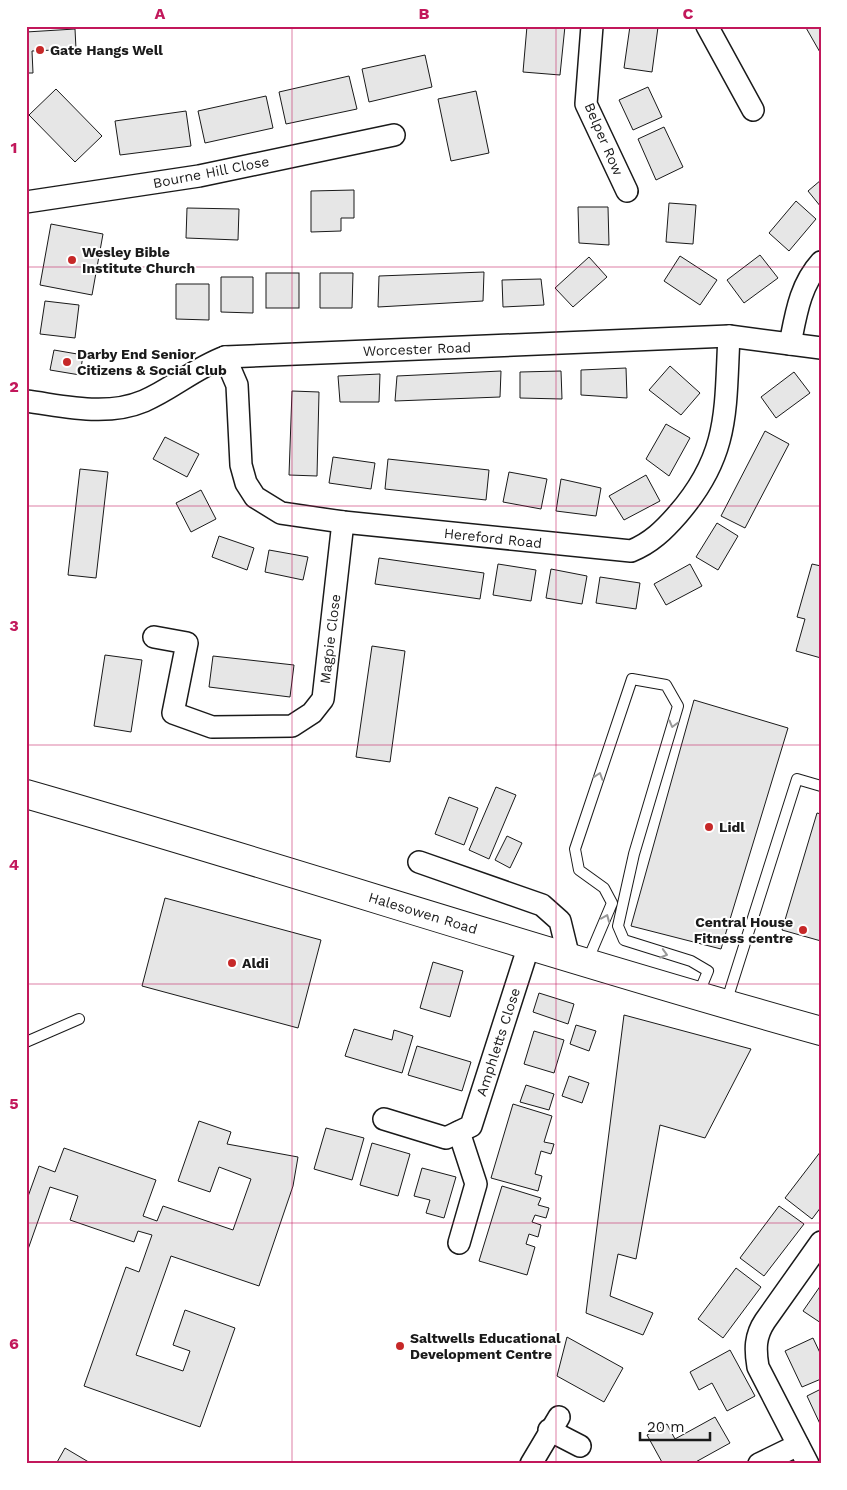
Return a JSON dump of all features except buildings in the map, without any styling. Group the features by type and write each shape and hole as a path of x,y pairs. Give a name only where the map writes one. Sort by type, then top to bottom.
{"main road":[{"name":"Halesowen Road","path":"26,794 197,843 578,961 821,1031"}],"street":[{"name":"Belper Row","path":"592,26 586,104 627,191"},
{"path":"707,26 753,110"},
{"name":"Bourne Hill Close","path":"26,202 199,176 394,135"},
{"path":"790,344 799,298 812,272 821,262"},
{"name":"Worcester Road","path":"26,400 99,411 143,401 207,364 225,357 729,336 821,348"},
{"name":"Hereford Road","path":"225,357 238,385 241,465 246,483 255,497 281,513 343,522 631,552 644,546 664,530 691,499 709,470 720,443 725,412 729,336"},
{"name":"Magpie Close","path":"154,637 187,643 173,713 212,727 292,726 312,713 323,699 343,522"},
{"path":"419,862 542,905 560,921 578,961"},
{"name":"Amphletts Close","path":"459,1132 471,1126 528,945"},
{"path":"384,1119 446,1138 459,1132 476,1184 459,1243"},
{"path":"808,1464 758,1367 755,1349 758,1331 821,1242"},
{"path":"531,1464 554,1424 580,1446"},
{"path":"759,1464 798,1445"}],"lane":[{"path":"578,961 612,903 604,888 579,870 575,849 632,679 666,685 678,706 634,854 618,926 624,940 691,962 708,971 697,995"},
{"path":"726,1004 797,778 821,786"},
{"path":"26,1042 79,1019"}],"place":[{"name":"Gate Hangs Well","path":"40,50"},
{"name":"Wesley Bible Institute Church","path":"72,260"},
{"name":"Darby End Senior Citizens & Social Club","path":"67,362"},
{"name":"Lidl","path":"709,827"},
{"name":"Central House Fitness centre","path":"803,930"},
{"name":"Aldi","path":"232,963"},
{"name":"Saltwells Educational Development Centre","path":"400,1346"}]}
